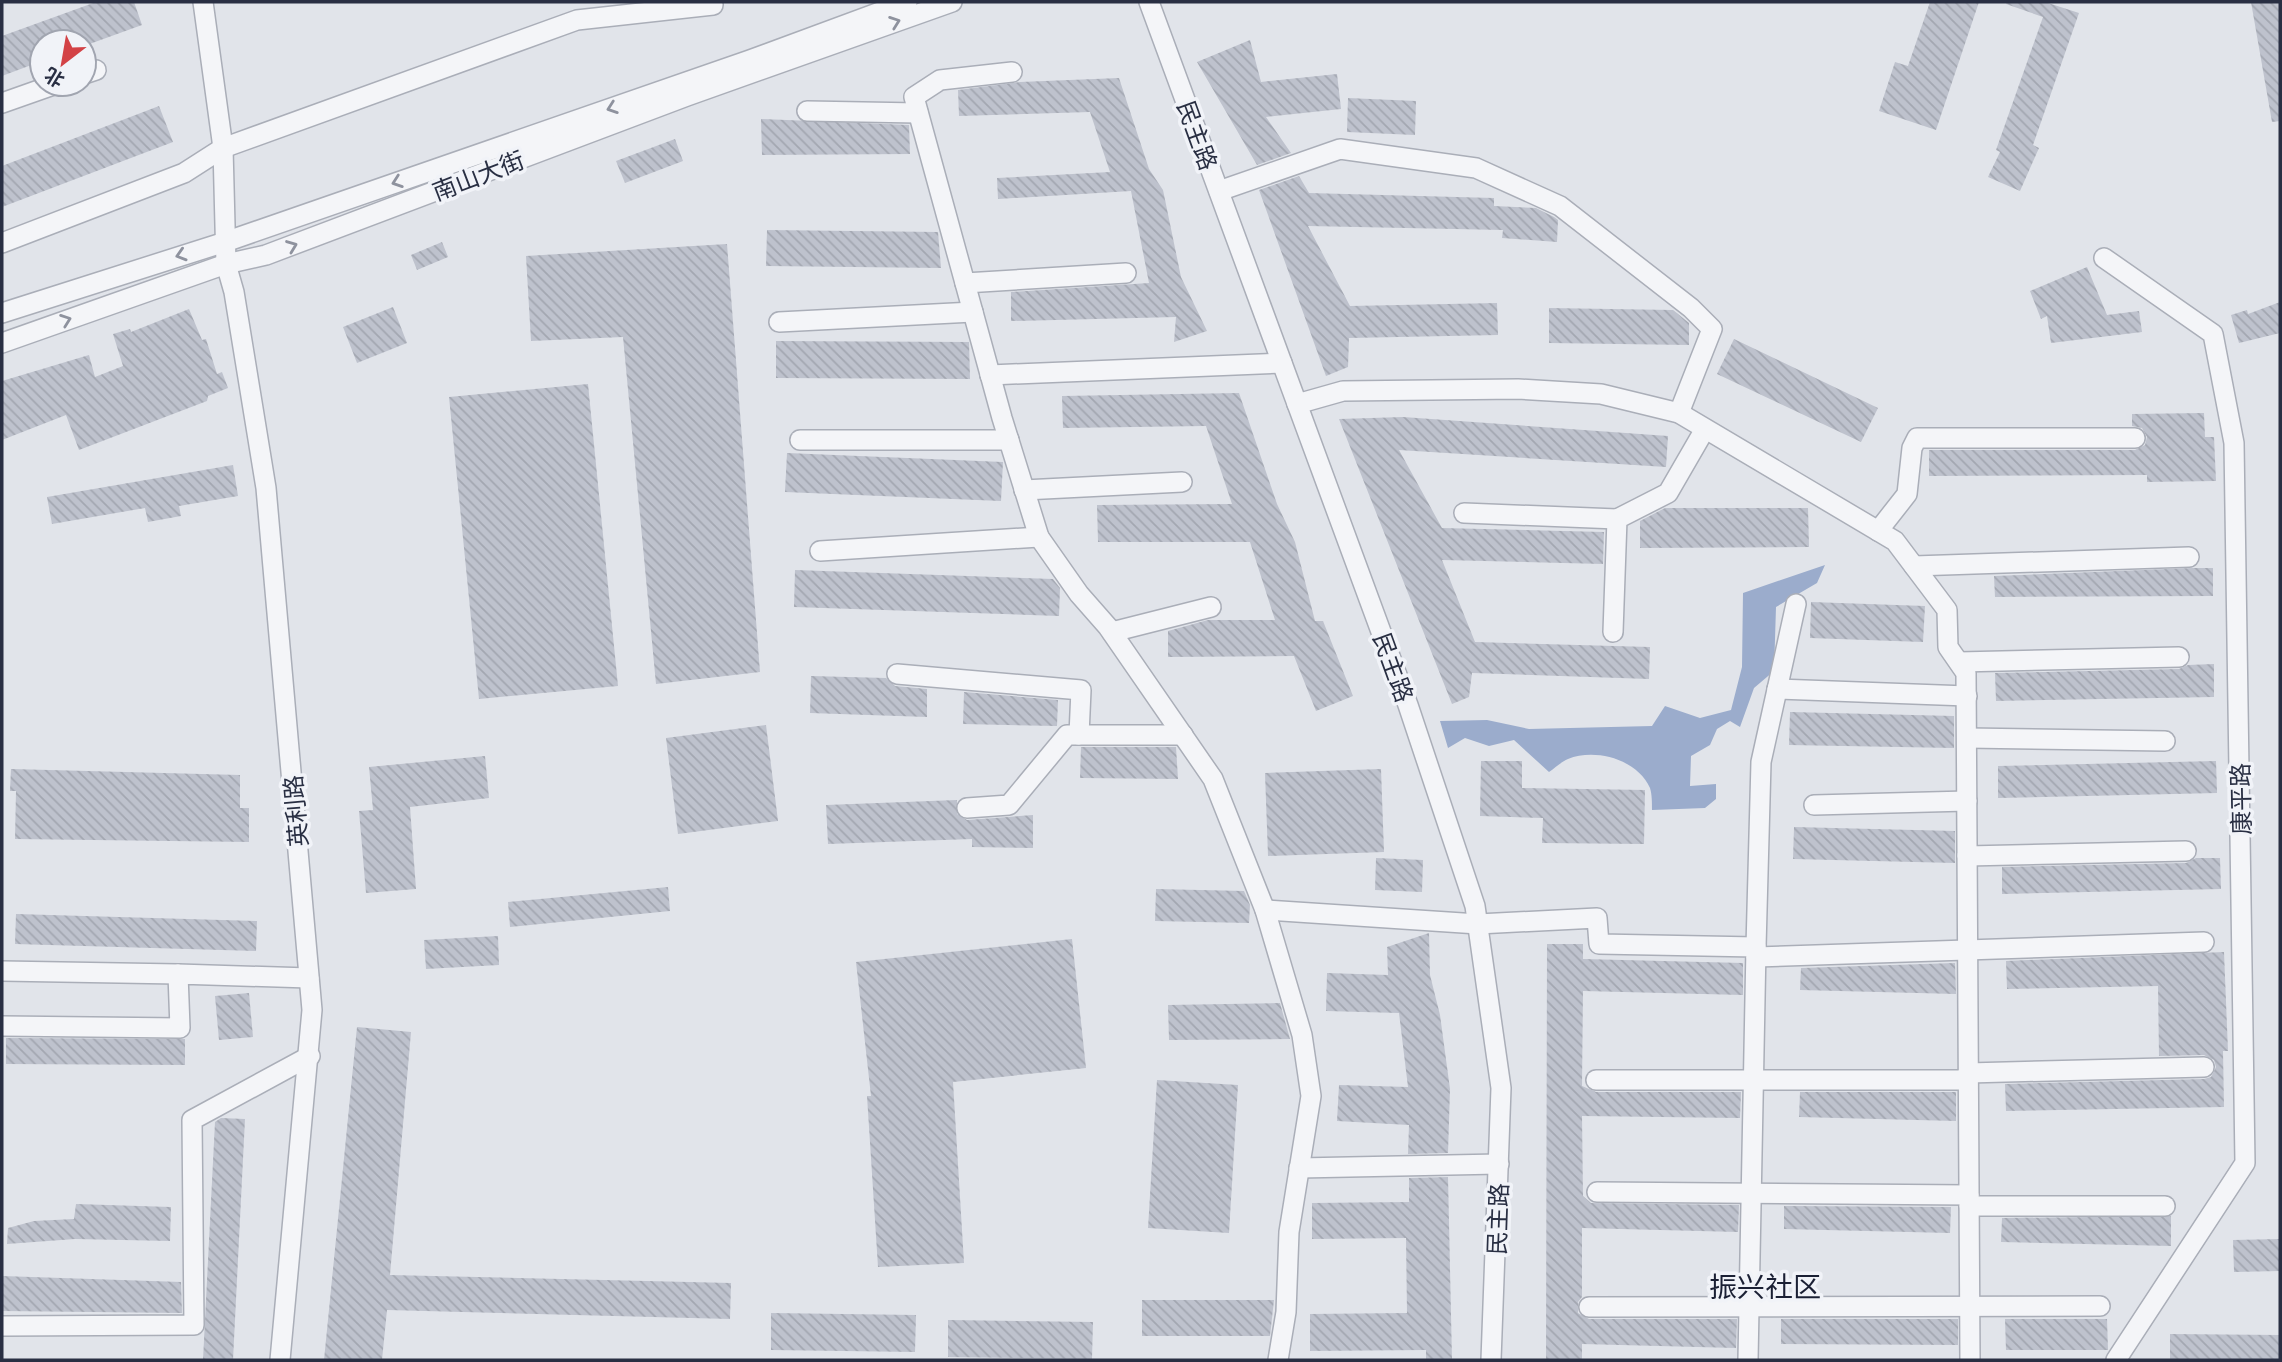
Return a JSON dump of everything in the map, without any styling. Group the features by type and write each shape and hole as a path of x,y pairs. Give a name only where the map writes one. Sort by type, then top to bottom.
{"street":[{"name":"英利路","path":"203,2 223,148 226,264 234,292 266,488 312,1010 310,1056 280,1360"},
{"path":"2,243 184,173 223,148 577,20 713,5 712,2"},
{"name":"南山大街","path":"2,313 225,242 737,64 906,2"},
{"name":"南山大街","path":"2,343 226,264 266,255 687,96 953,2"},
{"name":"民主路","path":"1149,2 1408,705 1475,906 1501,1088 1491,1360"},
{"path":"1012,72 940,80 914,97 990,375 1039,537 1079,594 1112,632 1213,779 1265,910 1302,1035 1311,1096 1289,1232 1286,1312 1278,1360"},
{"path":"2,103 28,94"},
{"path":"807,111 918,113"},
{"path":"1219,191 1340,149 1476,168 1560,206 1691,308 1712,329 1679,413"},
{"name":"康平路","path":"2104,258 2213,334 2234,443 2245,1163 2116,1360"},
{"path":"965,283 1126,274"},
{"path":"779,322 973,312"},
{"path":"990,375 1282,363"},
{"path":"1297,404 1343,391 1518,389 1601,394 1679,413 1895,541 1947,610 1948,646 1966,673 1970,1360"},
{"path":"1464,513 1617,519 1668,494 1706,429"},
{"path":"1878,531 1907,494 1912,448 1917,438 2135,438"},
{"path":"800,440 1009,440"},
{"path":"1024,489 1182,482"},
{"path":"1612,632 1617,519"},
{"path":"820,551 1039,537"},
{"path":"1914,566 2189,557"},
{"path":"1748,1360 1761,762 1796,604"},
{"path":"1112,632 1211,607"},
{"path":"1959,662 2179,657"},
{"path":"897,674 1081,690 1079,735"},
{"path":"1777,689 1966,696"},
{"path":"967,808 1009,804 1067,735 1183,735"},
{"path":"1967,738 2165,741"},
{"path":"1814,805 1967,802"},
{"path":"1967,856 2186,851"},
{"path":"1265,910 1478,924 1597,918 1599,944 1756,952 1968,950 2204,942"},
{"path":"2,971 309,978"},
{"path":"2,1026 180,1028 178,974"},
{"path":"2,1326 194,1325 192,1120 310,1056"},
{"path":"1595,1080 1968,1077 2204,1067"},
{"path":"1299,1168 1499,1164"},
{"path":"1597,1192 1752,1193 2165,1206"},
{"path":"1589,1307 2099,1306"}],"water":[{"path":"1825,565 1817,583 1776,607 1774,671 1754,688 1740,727 1730,721 1717,729 1710,745 1691,756 1690,786 1716,784 1716,799 1705,808 1652,810 1651,790 1644,778 1636,770 1614,758 1579,756 1560,763 1549,772 1514,740 1489,746 1465,738 1448,748 1440,721 1487,720 1529,729 1652,726 1665,706 1700,718 1731,710 1742,667 1743,593"}],"building":[{"path":"96,2 134,2 142,25 98,41 98,28 28,28 28,66 2,76 2,36"},
{"path":"1930,2 1979,2 1936,130 1879,111 1895,62 1908,66"},
{"path":"2045,2 2079,13 2033,145 2039,148 2020,191 1988,177 2000,152 1996,150 2043,17 2006,4"},
{"path":"2251,2 2280,2 2280,121 2272,122"},
{"path":"1250,40 1261,82 1337,74 1341,109 1266,117 1291,153 1257,165 1197,62"},
{"path":"1119,78 1149,169 1163,190 1181,277 1207,331 1174,342 1176,317 1011,321 1011,292 1149,283 1131,191 998,199 997,178 1110,172 1090,112 959,116 958,90 1020,82"},
{"path":"1348,98 1416,101 1415,135 1347,132"},
{"path":"159,106 173,142 2,207 2,166"},
{"path":"761,119 909,125 910,154 762,155"},
{"path":"675,139 683,161 625,183 616,161"},
{"path":"1299,176 1309,193 1494,198 1494,206 1536,208 1558,220 1557,242 1502,238 1503,230 1308,226 1350,306 1497,303 1498,335 1349,338 1348,367 1326,376 1259,190"},
{"path":"767,230 938,232 941,268 766,266"},
{"path":"442,242 448,257 417,270 411,255"},
{"path":"727,244 760,672 656,684 623,337 531,341 526,256"},
{"path":"2087,267 2107,315 2139,311 2142,332 2051,343 2047,316 2041,319 2030,291"},
{"path":"2280,302 2280,333 2239,343 2231,315 2247,310 2248,314"},
{"path":"393,307 407,343 357,363 343,327"},
{"path":"1549,308 1673,310 1689,323 1689,345 1549,343"},
{"path":"189,309 202,340 206,339 217,374 222,372 228,388 208,396 207,401 79,450 66,415 2,440 2,381 89,355 95,377 123,366 113,334 130,329 131,332"},
{"path":"1734,339 1878,408 1861,442 1717,374"},
{"path":"776,341 969,342 970,379 776,378"},
{"path":"588,384 618,686 479,699 449,397"},
{"path":"1239,393 1277,504 1295,542 1315,621 1323,621 1353,696 1316,711 1294,656 1168,657 1168,631 1208,620 1275,620 1250,542 1098,542 1097,505 1232,504 1206,426 1063,428 1062,396"},
{"path":"2204,413 2205,437 2214,437 2216,481 2147,482 2147,475 1929,476 1929,450 2135,450 2145,445 2147,437 2142,428 2132,426 2132,414"},
{"path":"1403,417 1668,436 1666,467 1399,450 1442,528 1604,532 1603,564 1442,560 1475,642 1650,647 1649,679 1472,673 1469,697 1452,704 1339,419"},
{"path":"787,453 1003,462 1001,501 785,492"},
{"path":"233,465 238,496 179,506 181,516 148,522 145,508 52,524 47,497"},
{"path":"1665,508 1808,508 1809,547 1640,548 1640,521"},
{"path":"2213,568 2213,596 1995,597 1994,576"},
{"path":"795,570 1053,579 1060,588 1059,616 794,607"},
{"path":"1811,602 1925,606 1923,642 1810,638"},
{"path":"2214,664 2214,697 1996,701 1995,673 2179,669 2188,665"},
{"path":"811,676 886,678 895,686 927,689 927,717 810,713"},
{"path":"964,692 1058,700 1057,726 963,724"},
{"path":"1790,712 1954,716 1954,748 1789,745"},
{"path":"766,725 778,821 678,834 666,738"},
{"path":"1081,747 1176,747 1178,779 1080,778"},
{"path":"485,756 489,798 410,807 416,889 366,893 359,811 373,810 369,767"},
{"path":"1481,761 1522,761 1522,788 1645,790 1644,844 1542,843 1543,818 1480,816"},
{"path":"2216,761 2217,793 1998,798 1998,766"},
{"path":"11,769 240,775 240,808 249,808 249,842 15,839 16,791 10,791"},
{"path":"1381,769 1384,852 1268,856 1265,773"},
{"path":"957,800 957,814 967,820 1033,815 1033,848 972,847 972,839 828,844 826,805"},
{"path":"1794,827 1955,831 1955,863 1793,859"},
{"path":"1376,858 1423,860 1422,892 1375,890"},
{"path":"2196,858 2220,858 2221,889 2002,894 2002,867 2186,863"},
{"path":"668,887 670,911 510,927 508,902"},
{"path":"1156,889 1244,891 1250,905 1249,923 1155,921"},
{"path":"16,914 257,921 256,951 15,944"},
{"path":"1429,933 1430,975 1440,1015 1450,1089 1448,1153 1408,1154 1409,1125 1337,1121 1339,1085 1408,1087 1399,1013 1326,1011 1327,973 1388,975 1387,947"},
{"path":"498,936 499,965 426,969 424,940"},
{"path":"1072,939 1086,1068 953,1082 964,1263 878,1267 867,1096 871,1096 856,962"},
{"path":"1547,944 1583,944 1583,959 1743,963 1743,995 1583,991 1582,1086 1596,1092 1741,1092 1740,1118 1582,1116 1583,1196 1591,1203 1739,1205 1738,1232 1582,1228 1582,1297 1578,1302 1578,1313 1589,1319 1737,1319 1736,1348 1582,1344 1582,1360 1546,1360"},
{"path":"2224,952 2228,1051 2223,1051 2224,1107 2006,1111 2005,1084 2204,1079 2211,1077 2216,1067 2214,1060 2204,1055 2159,1056 2158,986 2007,989 2006,961"},
{"path":"1955,963 1956,994 1800,990 1801,968"},
{"path":"249,993 253,1037 219,1040 215,996"},
{"path":"1280,1003 1290,1039 1169,1040 1168,1005"},
{"path":"357,1027 411,1032 390,1275 731,1283 730,1319 387,1310 382,1360 324,1360"},
{"path":"6,1038 185,1039 185,1065 6,1064"},
{"path":"1157,1080 1238,1085 1229,1233 1148,1228"},
{"path":"1800,1092 1956,1092 1956,1121 1799,1117"},
{"path":"221,1118 245,1119 233,1360 203,1360 215,1122"},
{"path":"1448,1177 1452,1360 1426,1360 1426,1350 1310,1351 1310,1314 1407,1313 1406,1238 1312,1239 1312,1203 1409,1202 1409,1178"},
{"path":"76,1204 171,1207 170,1241 75,1239 7,1244 8,1228 34,1221 74,1219"},
{"path":"1784,1206 1951,1207 1950,1233 1784,1229"},
{"path":"2171,1216 2171,1246 2001,1242 2002,1218"},
{"path":"2280,1239 2280,1271 2234,1272 2233,1240"},
{"path":"2,1276 181,1282 182,1313 2,1311"},
{"path":"1142,1300 1274,1300 1270,1336 1142,1336"},
{"path":"771,1313 916,1315 915,1352 771,1350"},
{"path":"1781,1319 1958,1319 1958,1345 1781,1344"},
{"path":"2005,1319 2107,1319 2108,1350 2006,1350"},
{"path":"948,1320 1093,1322 1092,1359 948,1357"},
{"path":"2170,1334 2280,1335 2280,1360 2170,1360"}],"district":[{"name":"振兴社区","path":"1765,1286"}]}
